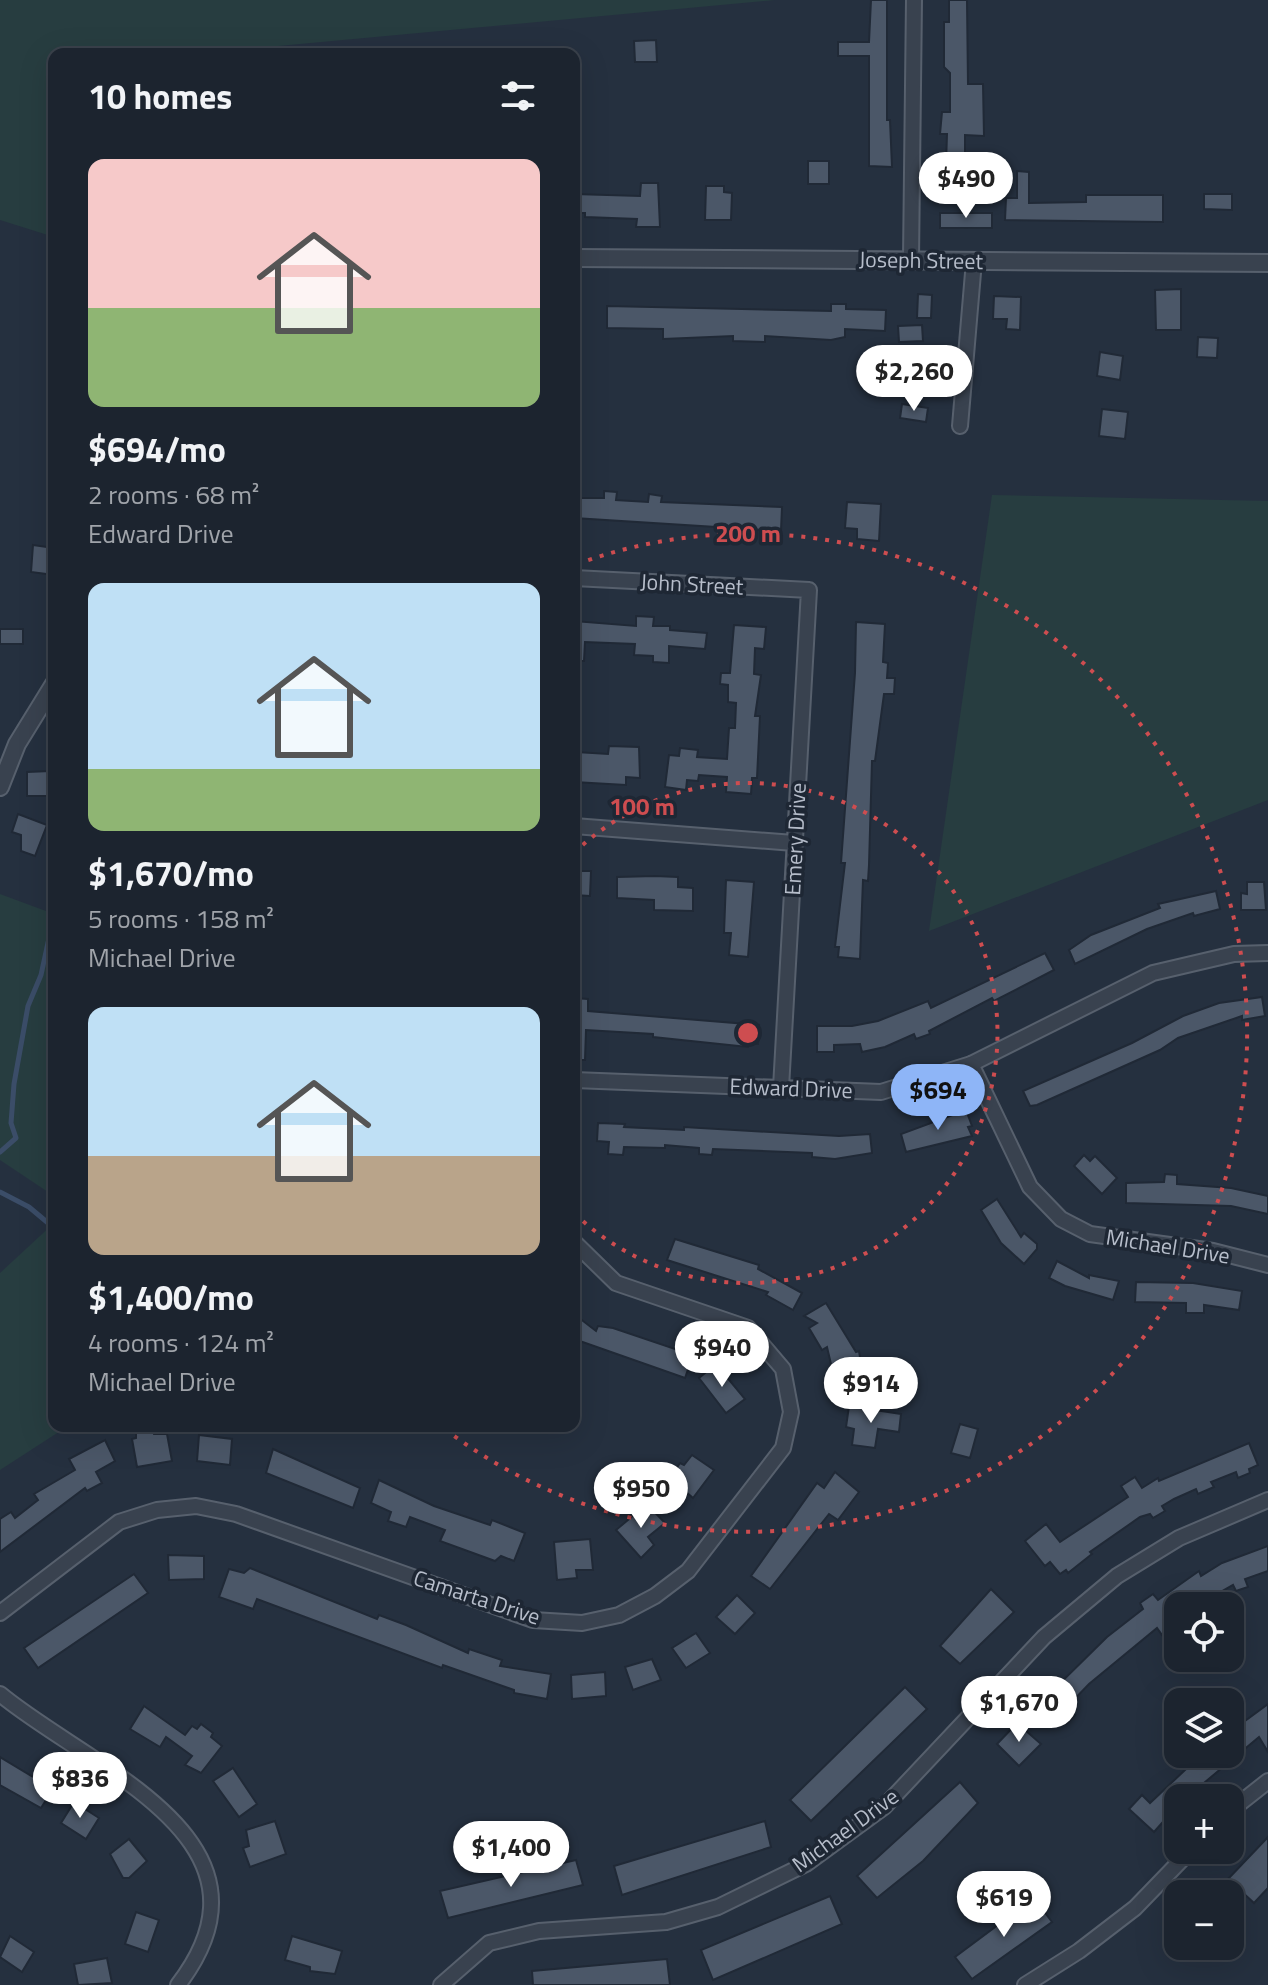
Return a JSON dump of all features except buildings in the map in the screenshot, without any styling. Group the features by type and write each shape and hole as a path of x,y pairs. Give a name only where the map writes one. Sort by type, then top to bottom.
{"street":[{"path":"911,259 914,0"},
{"name":"Joseph Street","path":"580,258 1268,263"},
{"path":"960,426 974,261"},
{"name":"John Street","path":"580,578 809,590"},
{"name":"Emery Drive","path":"781,1088 809,590"},
{"path":"0,787 17,744 48,694"},
{"path":"580,826 794,843"},
{"name":"Edward Drive","path":"580,1080 881,1092 971,1064 1153,973 1234,954 1268,953"},
{"name":"Michael Drive","path":"971,1064 1030,1187 1061,1219 1090,1234 1213,1251 1268,1265"},
{"name":"Camarta Drive","path":"0,1613 119,1522 157,1510 196,1506 236,1514 533,1620 582,1623 619,1615 655,1596 688,1571 783,1448 791,1412 783,1369 748,1328 616,1283 580,1248"},
{"name":"Michael Drive","path":"441,1985 489,1943 539,1931 666,1922 718,1907 806,1864 884,1807 1044,1637 1117,1576 1179,1538 1268,1500"},
{"path":"0,1694 31,1720 156,1802 193,1840 210,1885 209,1929 191,1968 178,1985"},
{"path":"1244,1800 1268,1781"},
{"path":"1025,1985 1079,1951 1135,1908 1177,1864"}],"green space":[{"path":"0,0 775,0 256,48 48,48 48,235 0,220"},
{"path":"992,495 1268,501 1268,800 929,931"},
{"path":"0,894 48,912 48,1192 0,1160"},
{"path":"48,1229 48,1432 59,1432 0,1470 0,1273"}],"waterway":[{"path":"0,1152 16,1138 11,1123 14,1084 28,1006 41,975 48,943"},
{"path":"0,1192 29,1207 48,1223"}]}
